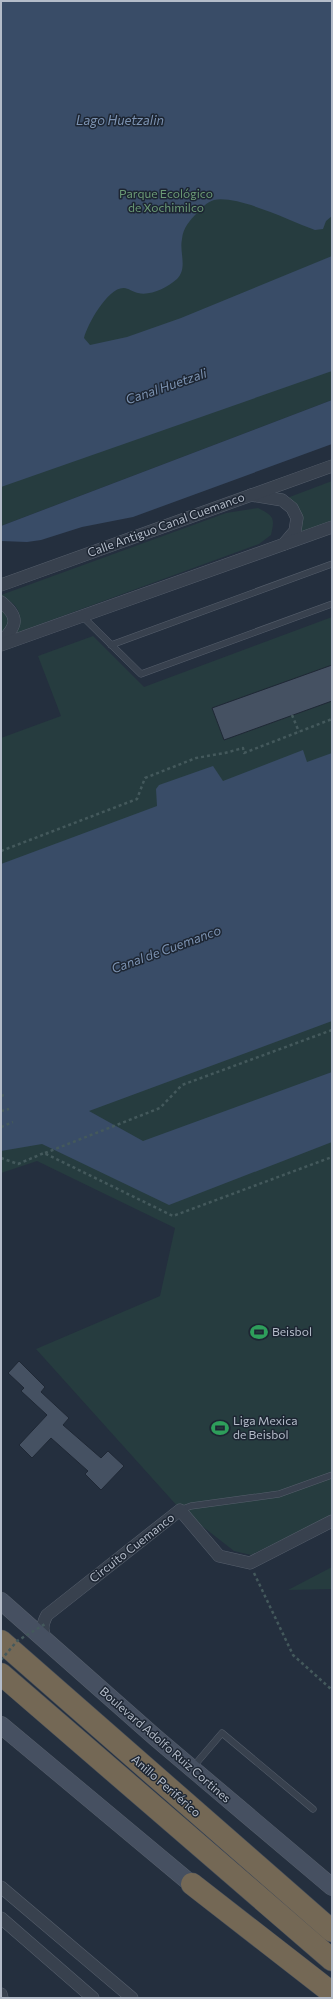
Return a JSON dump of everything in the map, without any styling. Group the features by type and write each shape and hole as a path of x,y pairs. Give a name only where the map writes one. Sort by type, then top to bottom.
{"highway":[{"name":"Anillo Periférico","path":"1,1641 332,1931"},
{"name":"Anillo Periférico","path":"1,1674 332,1960"},
{"path":"192,1884 332,1993"},
{"path":"306,1908 322,1910 332,1914"}],"main road":[{"name":"Boulevard Adolfo Ruiz Cortines","path":"1,1601 192,1769 332,1887"},
{"path":"1,1725 192,1884 320,1998"}],"street":[{"name":"Calle Antiguo Canal Cuemanco","path":"1,585 332,466"},
{"path":"250,495 282,500 292,508 297,518 295,531 283,545"},
{"path":"1,645 332,527"},
{"path":"1,602 11,610 15,618 13,630 1,642"},
{"name":"Circuito Cuemanco","path":"47,1642 42,1631 43,1625 51,1612 180,1510 219,1556 250,1564"},
{"path":"250,1564 332,1521"},
{"name":"Circuito Cuemanco","path":"19,1618 35,1617 51,1612"},
{"path":"1,1887 132,1998"},
{"path":"1,1918 93,1998"},
{"path":"1,1994 2,1998"}],"lane":[{"path":"112,645 332,564"},
{"path":"82,616 141,674 332,604"},
{"path":"180,1510 191,1506 279,1494 332,1475"},
{"path":"192,1769 222,1732 314,1809"}],"path":[{"path":"292,715 299,732"},
{"path":"1,851 137,799 145,778 196,758 226,753 243,748 244,753 332,719"},
{"path":"1,1158 18,1164 122,1124 160,1108 182,1085 332,1030"},
{"path":"1,1111 9,1108"},
{"path":"1,1127 13,1122"},
{"path":"44,1153 173,1216 332,1157"},
{"path":"250,1564 293,1655 332,1690"},
{"path":"1,1660 17,1641 46,1624"}],"green space":[{"name":"Lago Huetzalin","path":"1,1 332,1 332,400 1,526"},
{"path":"332,481 332,523 298,536 287,498"},
{"path":"258,508 267,513 273,521 271,535 259,544 16,633 20,621 20,615 16,606 1,595 226,513"},
{"path":"1,609 9,617 8,628 1,635"},
{"path":"332,617 332,1515 251,1555 234,1551 179,1508 36,1349 160,1296 175,1228 37,1161 1,1173 1,738 61,716 38,656 93,636 144,687"},
{"path":"332,1567 332,1589 288,1590"}],"water":[{"name":"Lago Huetzalin","path":"1,1 332,1 332,216 326,221 323,229 315,230 237,201 224,199 211,201 204,205 187,224 181,244 183,265 177,279 163,288 143,294 126,288 118,289 105,300 99,308 89,325 84,338 90,345 127,337 181,318 332,256 332,371 1,487"},
{"path":"332,400 332,444 133,517 82,527 41,540 27,542 1,541 1,526"},
{"name":"Canal de Cuemanco","path":"303,750 307,762 332,753 332,1021 89,1111 143,1141 332,1072 332,1142 169,1205 42,1144 1,1151 1,864 157,806 156,789 159,785 213,766 223,781"}],"building":[{"path":"332,665 332,701 224,740 212,708"},
{"path":"19,1361 45,1387 41,1392 69,1418 63,1425 101,1458 108,1451 124,1466 101,1490 85,1474 88,1471 51,1438 32,1458 19,1445 47,1415 21,1391 24,1388 8,1373"}],"place":[{"name":"Beisbol","path":"259,1332"},
{"name":"Liga Mexica de Beisbol","path":"220,1428"}],"park label":[{"name":"Parque Ecológico de Xochimilco","path":"166,201"}],"water label":[{"name":"Canal Huetzali","path":"166,386"}]}
